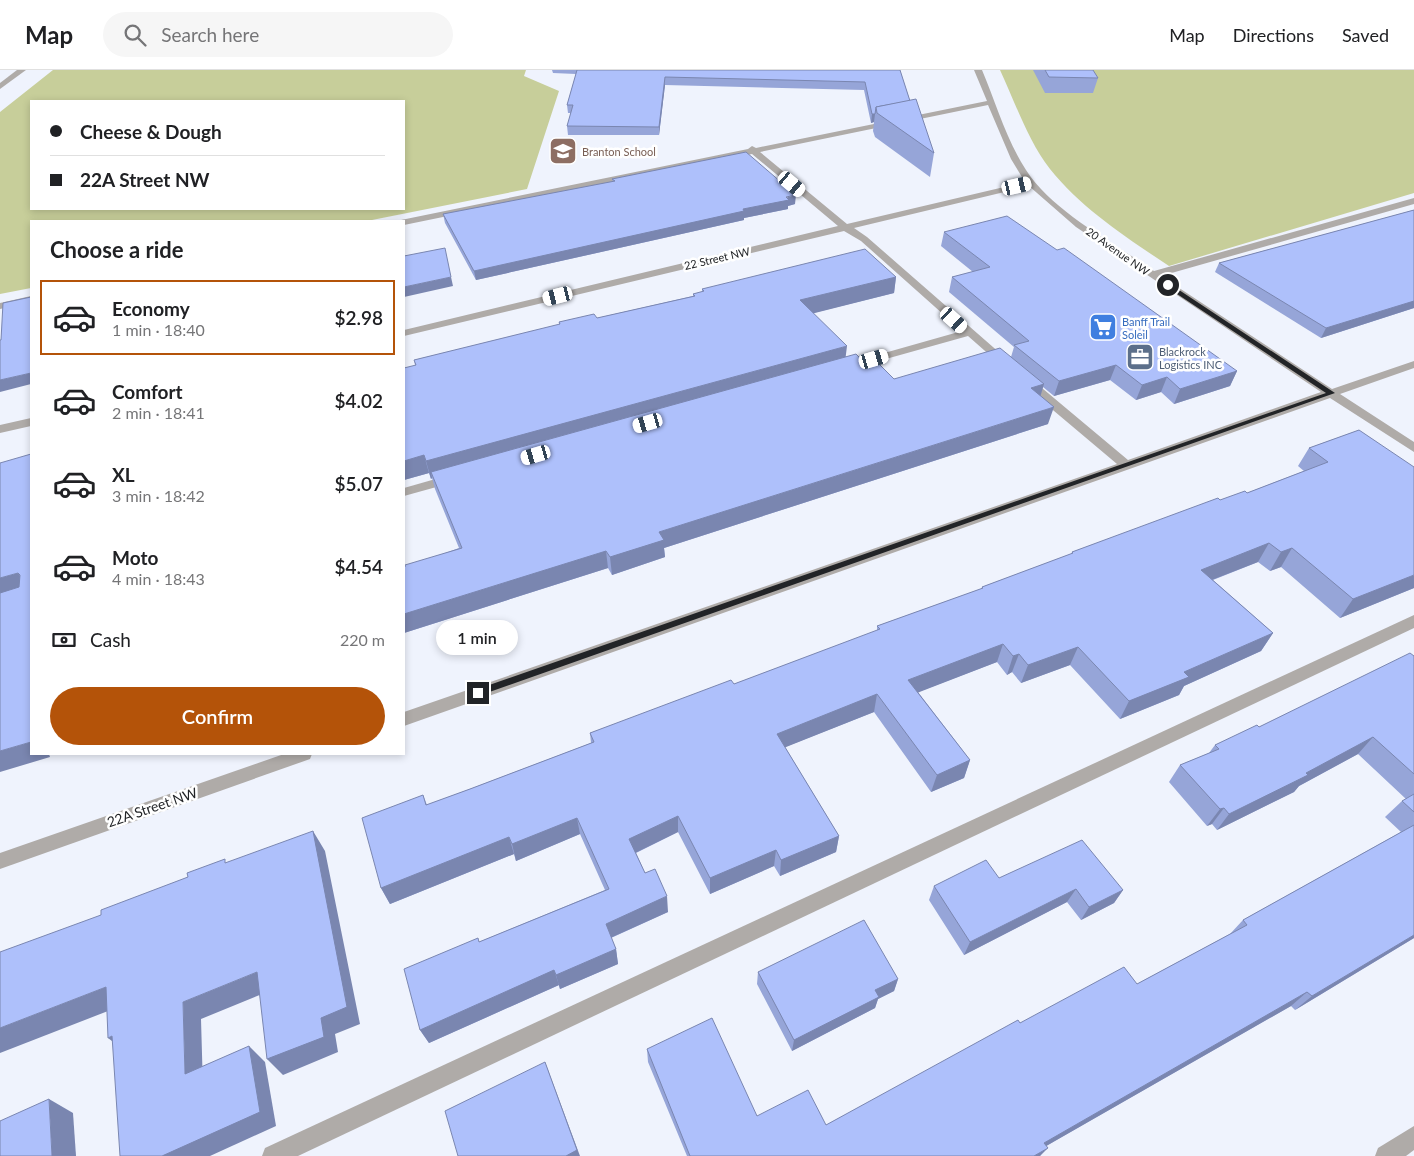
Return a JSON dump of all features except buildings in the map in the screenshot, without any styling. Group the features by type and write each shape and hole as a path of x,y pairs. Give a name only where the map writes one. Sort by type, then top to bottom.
{"street":[{"path":"0,86 22,70"},
{"name":"20 Avenue NW","path":"978,70 1017,161 1031,183 1071,218 1152,275 1414,448"},
{"path":"405,222 752,149 992,102"},
{"path":"752,149 833,218 867,242 968,333 1126,466"},
{"name":"22 Street NW","path":"405,333 1031,183"},
{"path":"1152,275 1414,201"},
{"path":"0,306 30,300"},
{"path":"834,370 968,333"},
{"path":"405,719 1414,364"},
{"path":"0,429 30,422"},
{"path":"405,492 461,476"},
{"path":"274,1156 1414,621"},
{"name":"22A Street NW","path":"0,860 301,755"},
{"path":"1386,1156 1414,1137"}],"green space":[{"path":"53,70 526,70 524,76 559,91 527,189 372,220 30,220 30,288 0,294 0,112"},
{"path":"1000,70 1414,70 1414,193 1169,266 1121,234 1091,210 1050,169 1028,134"}],"place":[{"name":"Branton School","path":"563,151"},
{"name":"Banff Trail Soleil","path":"1103,327"},
{"name":"Blackrock Logistics INC","path":"1140,357"}],"route":[{"path":"478,693 1331,393 1168,285"}]}
